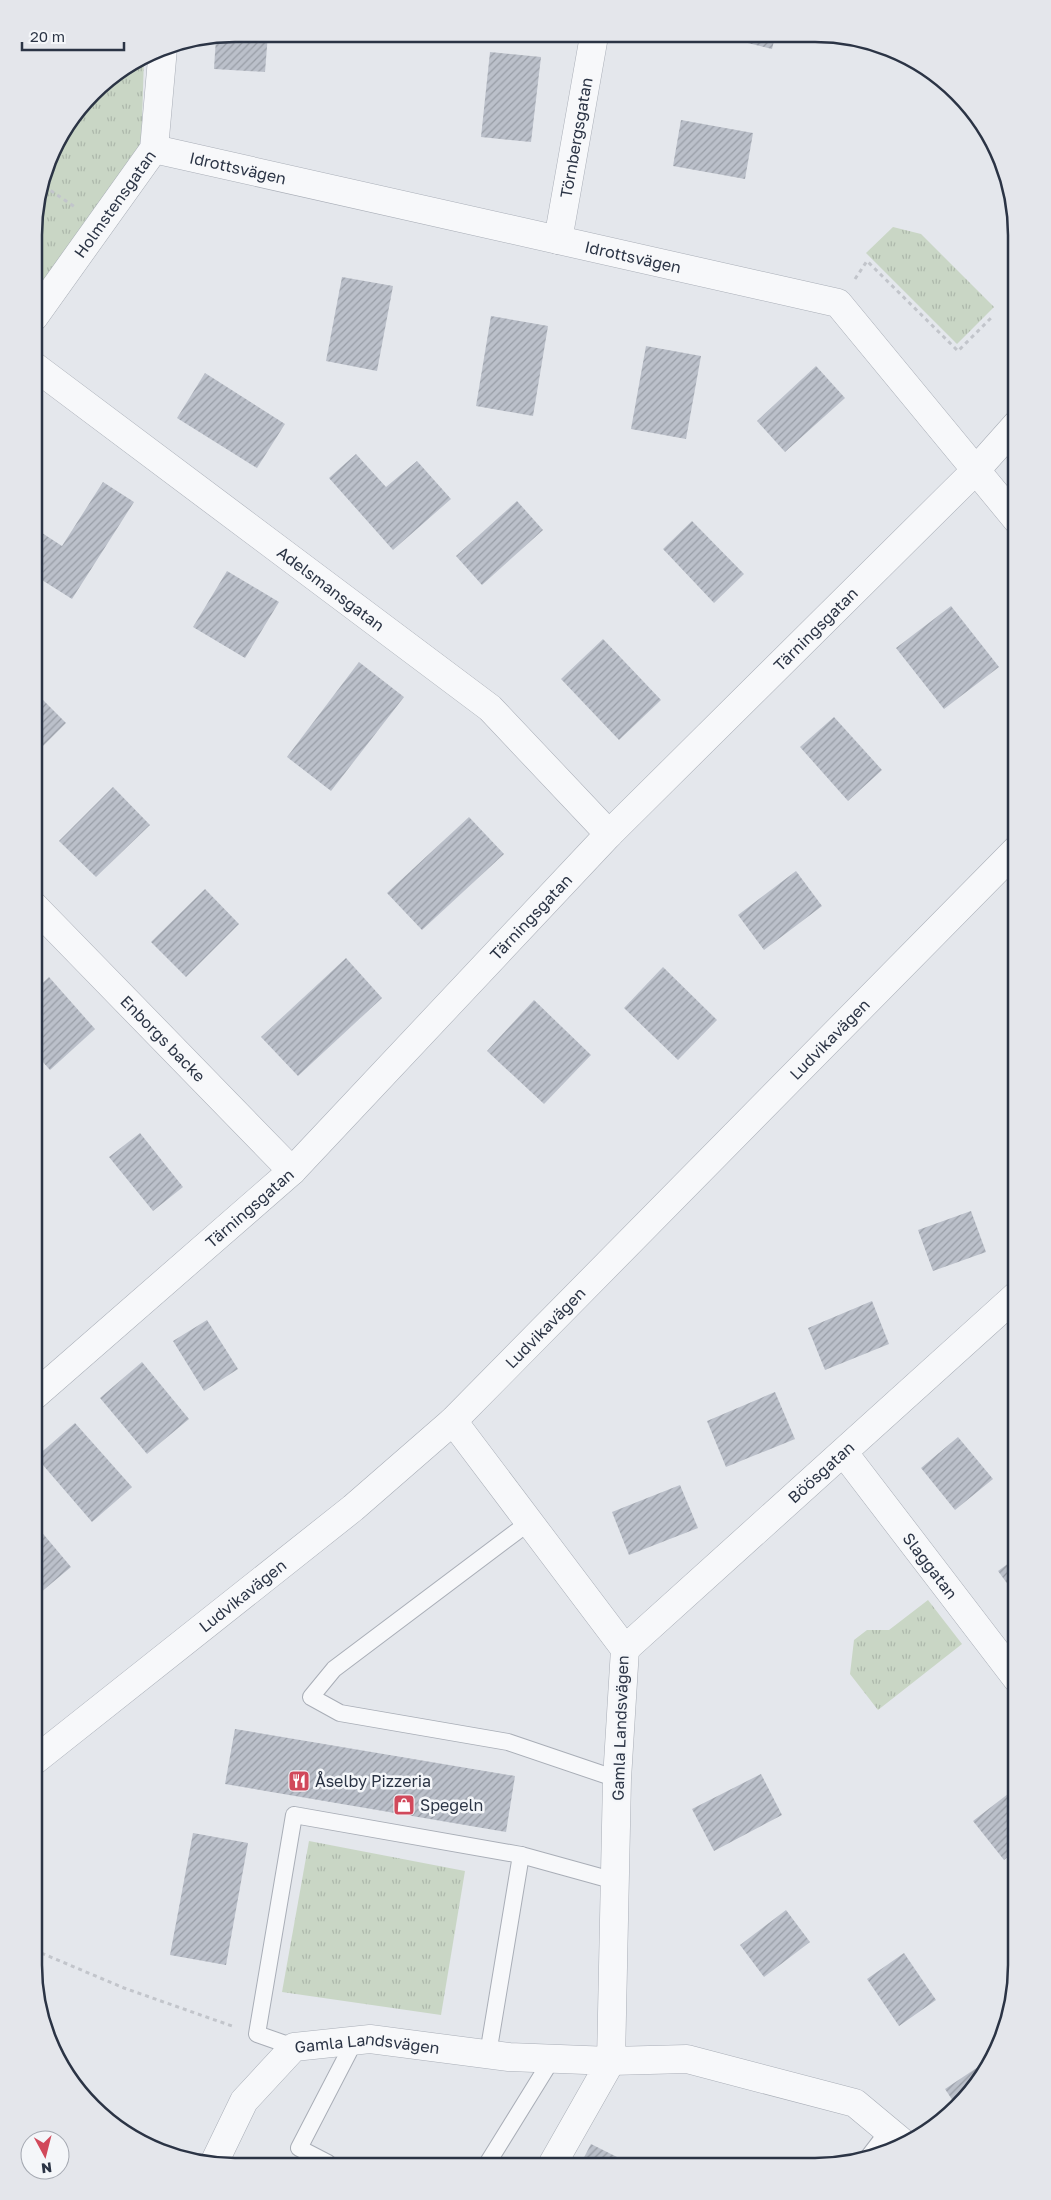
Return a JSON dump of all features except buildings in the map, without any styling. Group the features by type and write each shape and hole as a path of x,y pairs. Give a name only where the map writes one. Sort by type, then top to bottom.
{"street":[{"name":"Törnbergsgatan","path":"558,240 593,42"},
{"name":"Holmstensgatan","path":"42,306 154,150 162,57"},
{"name":"Idrottsvägen","path":"154,150 838,303"},
{"path":"838,303 1008,509"},
{"name":"Adelsmansgatan","path":"42,372 490,708 609,834"},
{"name":"Tärningsgatan","path":"42,1389 292,1171 609,834 976,470 1008,434"},
{"name":"Ludvikavägen","path":"42,1755 353,1508 453,1421 1008,858"},
{"name":"Enborgs backe","path":"42,914 292,1171"},
{"name":"Böösgatan","path":"625,1649 1008,1303"},
{"name":"Gamla Landsvägen","path":"453,1421 528,1523 625,1649 617,1779 611,2061"},
{"name":"Slaggatan","path":"844,1453 1008,1666"},
{"name":"Gamla Landsvägen","path":"217,2157 244,2101 294,2047 370,2039 488,2054 552,2059 611,2061 687,2059 855,2103 896,2137"},
{"path":"556,2158 611,2061"}],"lane":[{"path":"528,1523 334,1669 311,1697 340,1713 508,1742 617,1779"},
{"path":"294,2047 256,2034 294,1815 520,1855 615,1881"},
{"path":"488,2054 520,1855"},
{"path":"318,2158 298,2148 355,2040"},
{"path":"491,2158 552,2059"}],"path":[{"path":"838,303 867,261 958,351 993,316"},
{"path":"42,1953 124,1988 256,2034"}],"green space":[{"path":"144,65 141,153 42,293 44,210 49,186 62,150 90,108 118,82"},
{"path":"893,227 921,234 994,307 957,344 866,253"},
{"path":"928,1600 962,1644 878,1710 850,1674 854,1640 867,1630 889,1630"},
{"path":"309,1841 465,1871 441,2015 282,1992"}],"place":[{"name":"Åselby Pizzeria","path":"299,1781"},
{"name":"Spegeln","path":"404,1805"}]}
